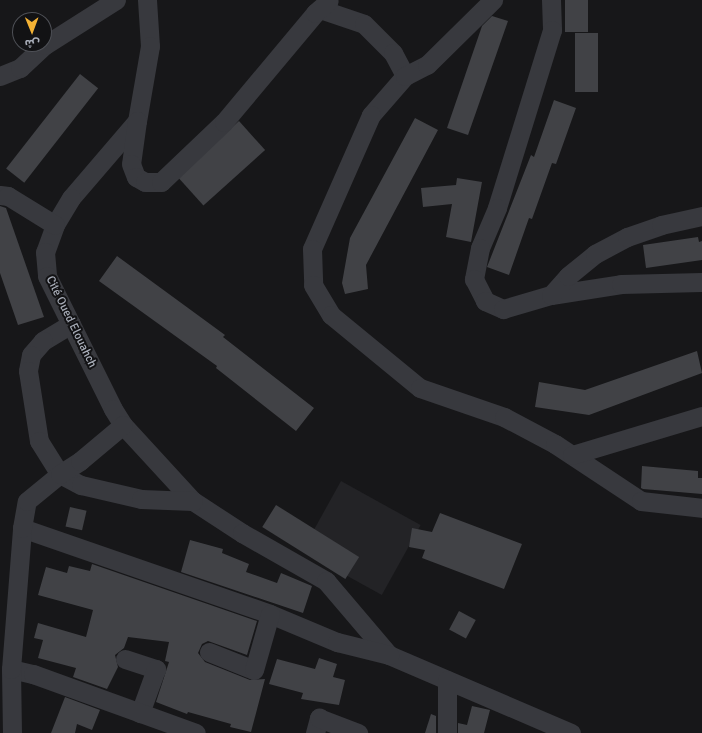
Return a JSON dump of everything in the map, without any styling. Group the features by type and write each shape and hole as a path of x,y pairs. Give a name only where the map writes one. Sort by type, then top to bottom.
{"street":[{"path":"0,76 20,68 45,46 116,0"},
{"path":"147,0 150,46 131,164 136,177 145,182 161,182 224,122 325,4 364,24 393,53 405,76"},
{"path":"493,0 427,65 405,76 371,115 312,249 313,285 331,315 420,388 504,417 572,455 641,501 702,508"},
{"path":"551,0 552,30 497,208 480,248 474,279 485,301 503,309 551,295 620,284 702,282"},
{"name":"Cité Oued Elouahch","path":"137,121 86,179 55,225 45,252 47,276 118,417 193,501 242,534 326,581 389,655"},
{"path":"0,195 8,196 55,225"},
{"path":"551,295 568,276 595,254 627,237 661,225 702,216"},
{"path":"71,324 43,341 31,355 28,371 39,441 60,474 81,485 141,499 193,501"},
{"path":"572,455 702,416"},
{"path":"12,733 12,669 22,528 27,501 60,474 80,461 118,417"},
{"path":"22,528 270,614 337,642 389,655 571,733"},
{"path":"209,652 254,670 270,614"},
{"path":"125,659 156,669 140,713"},
{"path":"12,669 33,674 196,733"},
{"path":"447,680 448,733"},
{"path":"315,733 319,718 358,733"}],"shaded area":[{"path":"341,481 421,525 382,595 302,551"}],"building":[{"path":"565,0 588,0 588,32 565,32"},
{"path":"492,16 508,21 468,135 447,128 482,26"},
{"path":"575,33 598,33 598,92 575,92"},
{"path":"80,74 98,88 24,183 6,169"},
{"path":"554,100 576,108 556,164 552,163 532,219 529,218 509,275 487,267 531,155 534,157"},
{"path":"415,118 438,130 366,265 368,289 345,294 342,283 350,238"},
{"path":"239,121 265,150 203,206 177,177"},
{"path":"457,178 482,182 471,242 446,237 452,204 423,207 421,188 456,185"},
{"path":"0,206 6,208 44,317 18,325 0,273"},
{"path":"698,237 699,242 702,241 702,260 646,268 643,245"},
{"path":"117,256 225,335 223,337 314,408 296,431 216,368 217,366 99,281"},
{"path":"697,351 702,373 589,415 535,407 539,382 585,390"},
{"path":"642,466 698,471 698,478 702,478 702,494 643,489 641,488"},
{"path":"276,505 359,557 345,579 262,527"},
{"path":"70,507 87,511 82,530 66,526"},
{"path":"440,513 522,544 504,589 422,558 425,550 409,547 412,528 432,532"},
{"path":"190,540 223,549 222,553 249,564 246,572 277,583 281,573 312,586 303,613 181,572"},
{"path":"92,564 257,621 247,655 208,641 202,644 198,653 205,662 250,680 265,679 251,732 230,727 231,724 188,712 187,714 156,702 169,662 165,661 169,642 128,637 124,648 115,655 118,667 107,689 73,677 76,668 38,658 43,640 34,638 38,623 86,637 93,610 38,595 46,567 67,573 69,566 90,571"},
{"path":"459,611 476,620 466,638 449,630"},
{"path":"319,658 337,664 333,677 345,680 339,705 301,699 303,693 269,684 277,659 315,669"},
{"path":"65,697 100,710 92,730 77,724 75,733 51,733"},
{"path":"472,706 490,710 484,733 458,733 458,723 467,725"},
{"path":"431,714 436,716 436,733 425,733"}]}
